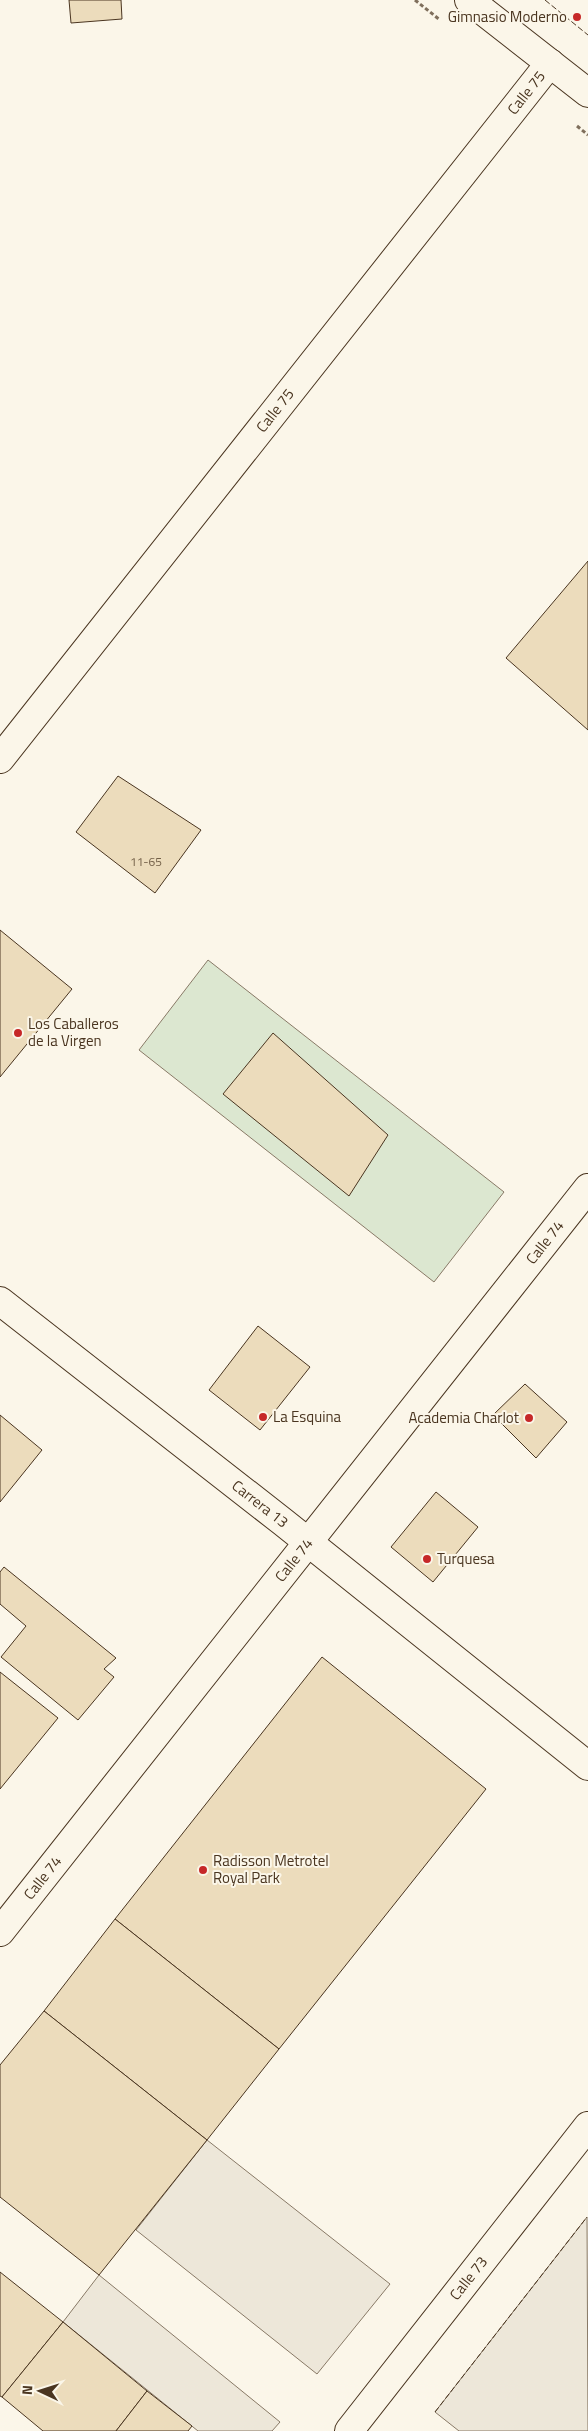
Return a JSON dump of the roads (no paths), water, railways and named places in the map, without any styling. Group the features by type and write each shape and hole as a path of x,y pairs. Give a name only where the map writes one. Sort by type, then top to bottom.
{"street":[{"path":"470,0 588,93"},
{"name":"Calle 75","path":"0,759 550,64"},
{"name":"Calle 74","path":"0,1932 588,1188"},
{"name":"Carrera 13","path":"0,1302 308,1542 588,1766"},
{"name":"Calle 73","path":"349,2431 588,2126"}],"place":[{"name":"Gimnasio Moderno","path":"577,17"},
{"name":"Los Caballeros de la Virgen","path":"18,1033"},
{"name":"La Esquina","path":"263,1417"},
{"name":"Academia Charlot","path":"529,1418"},
{"name":"Turquesa","path":"427,1559"},
{"name":"Radisson Metrotel Royal Park","path":"203,1870"}]}
